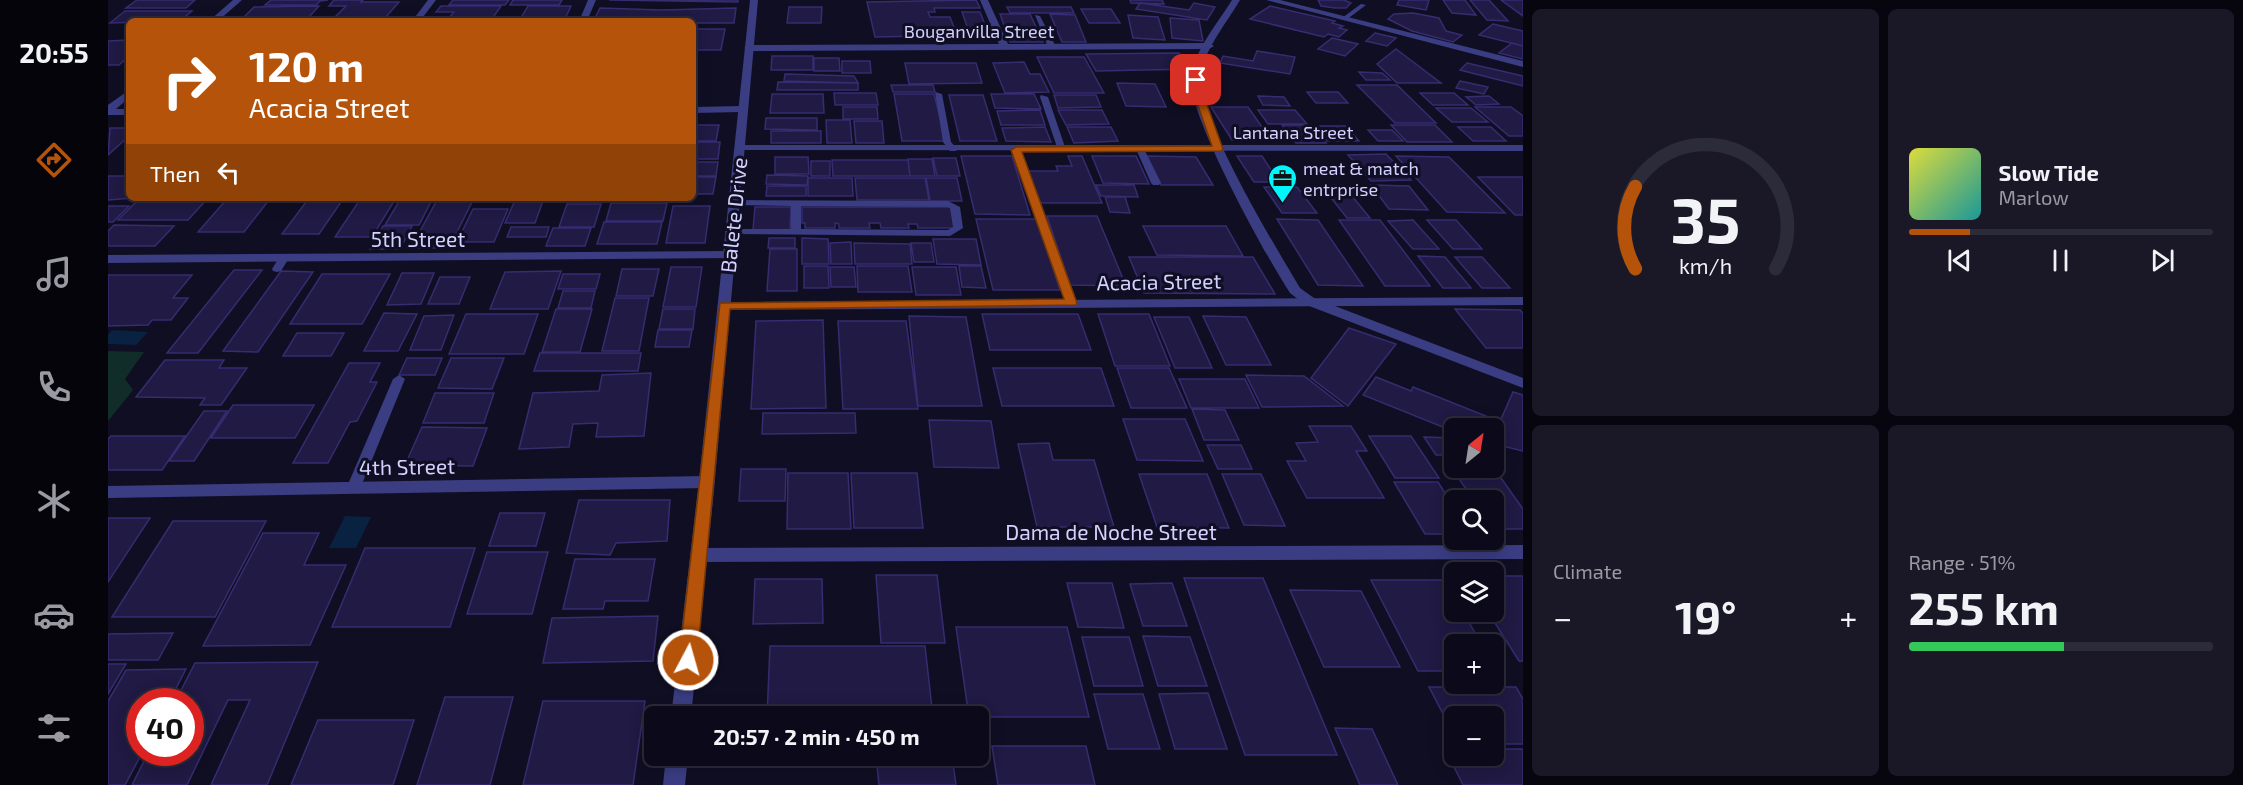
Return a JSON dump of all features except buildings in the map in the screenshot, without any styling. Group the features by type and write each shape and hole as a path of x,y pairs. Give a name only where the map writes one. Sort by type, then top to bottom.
{"street":[{"path":"217,18 238,0"},
{"path":"418,18 432,0"},
{"path":"584,18 592,0"},
{"name":"Balete Drive","path":"682,706 707,482 754,0"},
{"path":"984,0 1005,48"},
{"path":"1236,0 1209,46 1199,68 1196,88 1218,149 1295,290 1309,301 1523,383"},
{"path":"1270,0 1523,64"},
{"name":"Bouganvilla Street","path":"749,48 1209,46"},
{"path":"108,111 126,96"},
{"path":"696,110 742,109"},
{"path":"108,111 126,112"},
{"name":"Lantana Street","path":"740,148 1062,150 1523,148"},
{"name":"5th Street","path":"108,259 729,255"},
{"name":"Acacia Street","path":"724,306 1523,300"},
{"name":"4th Street","path":"108,492 707,482"},
{"name":"Dama de Noche Street","path":"699,555 1523,552"},
{"path":"674,785 676,766"}],"lane":[{"path":"1344,19 1363,5"},
{"path":"1036,16 1052,47"},
{"path":"938,94 947,142 953,149"},
{"path":"1044,97 1062,150"},
{"path":"1140,149 1156,183"},
{"path":"1016,150 1071,303"},
{"path":"731,231 950,233 958,228 955,207 948,204 735,203"},
{"path":"796,203 796,232"},
{"path":"277,269 284,258"},
{"path":"353,489 399,379"}],"green space":[{"path":"108,351 144,352 125,379 133,390 108,421"}],"water":[{"path":"112,330 148,332 136,345 108,344 108,335"},
{"path":"345,516 371,517 356,548 329,548"}],"place":[{"name":"meat & match entrprise","path":"1282,204"}],"route":[{"path":"688,660 724,306 1071,303 1016,150 1218,149 1196,88 1196,80"}]}
